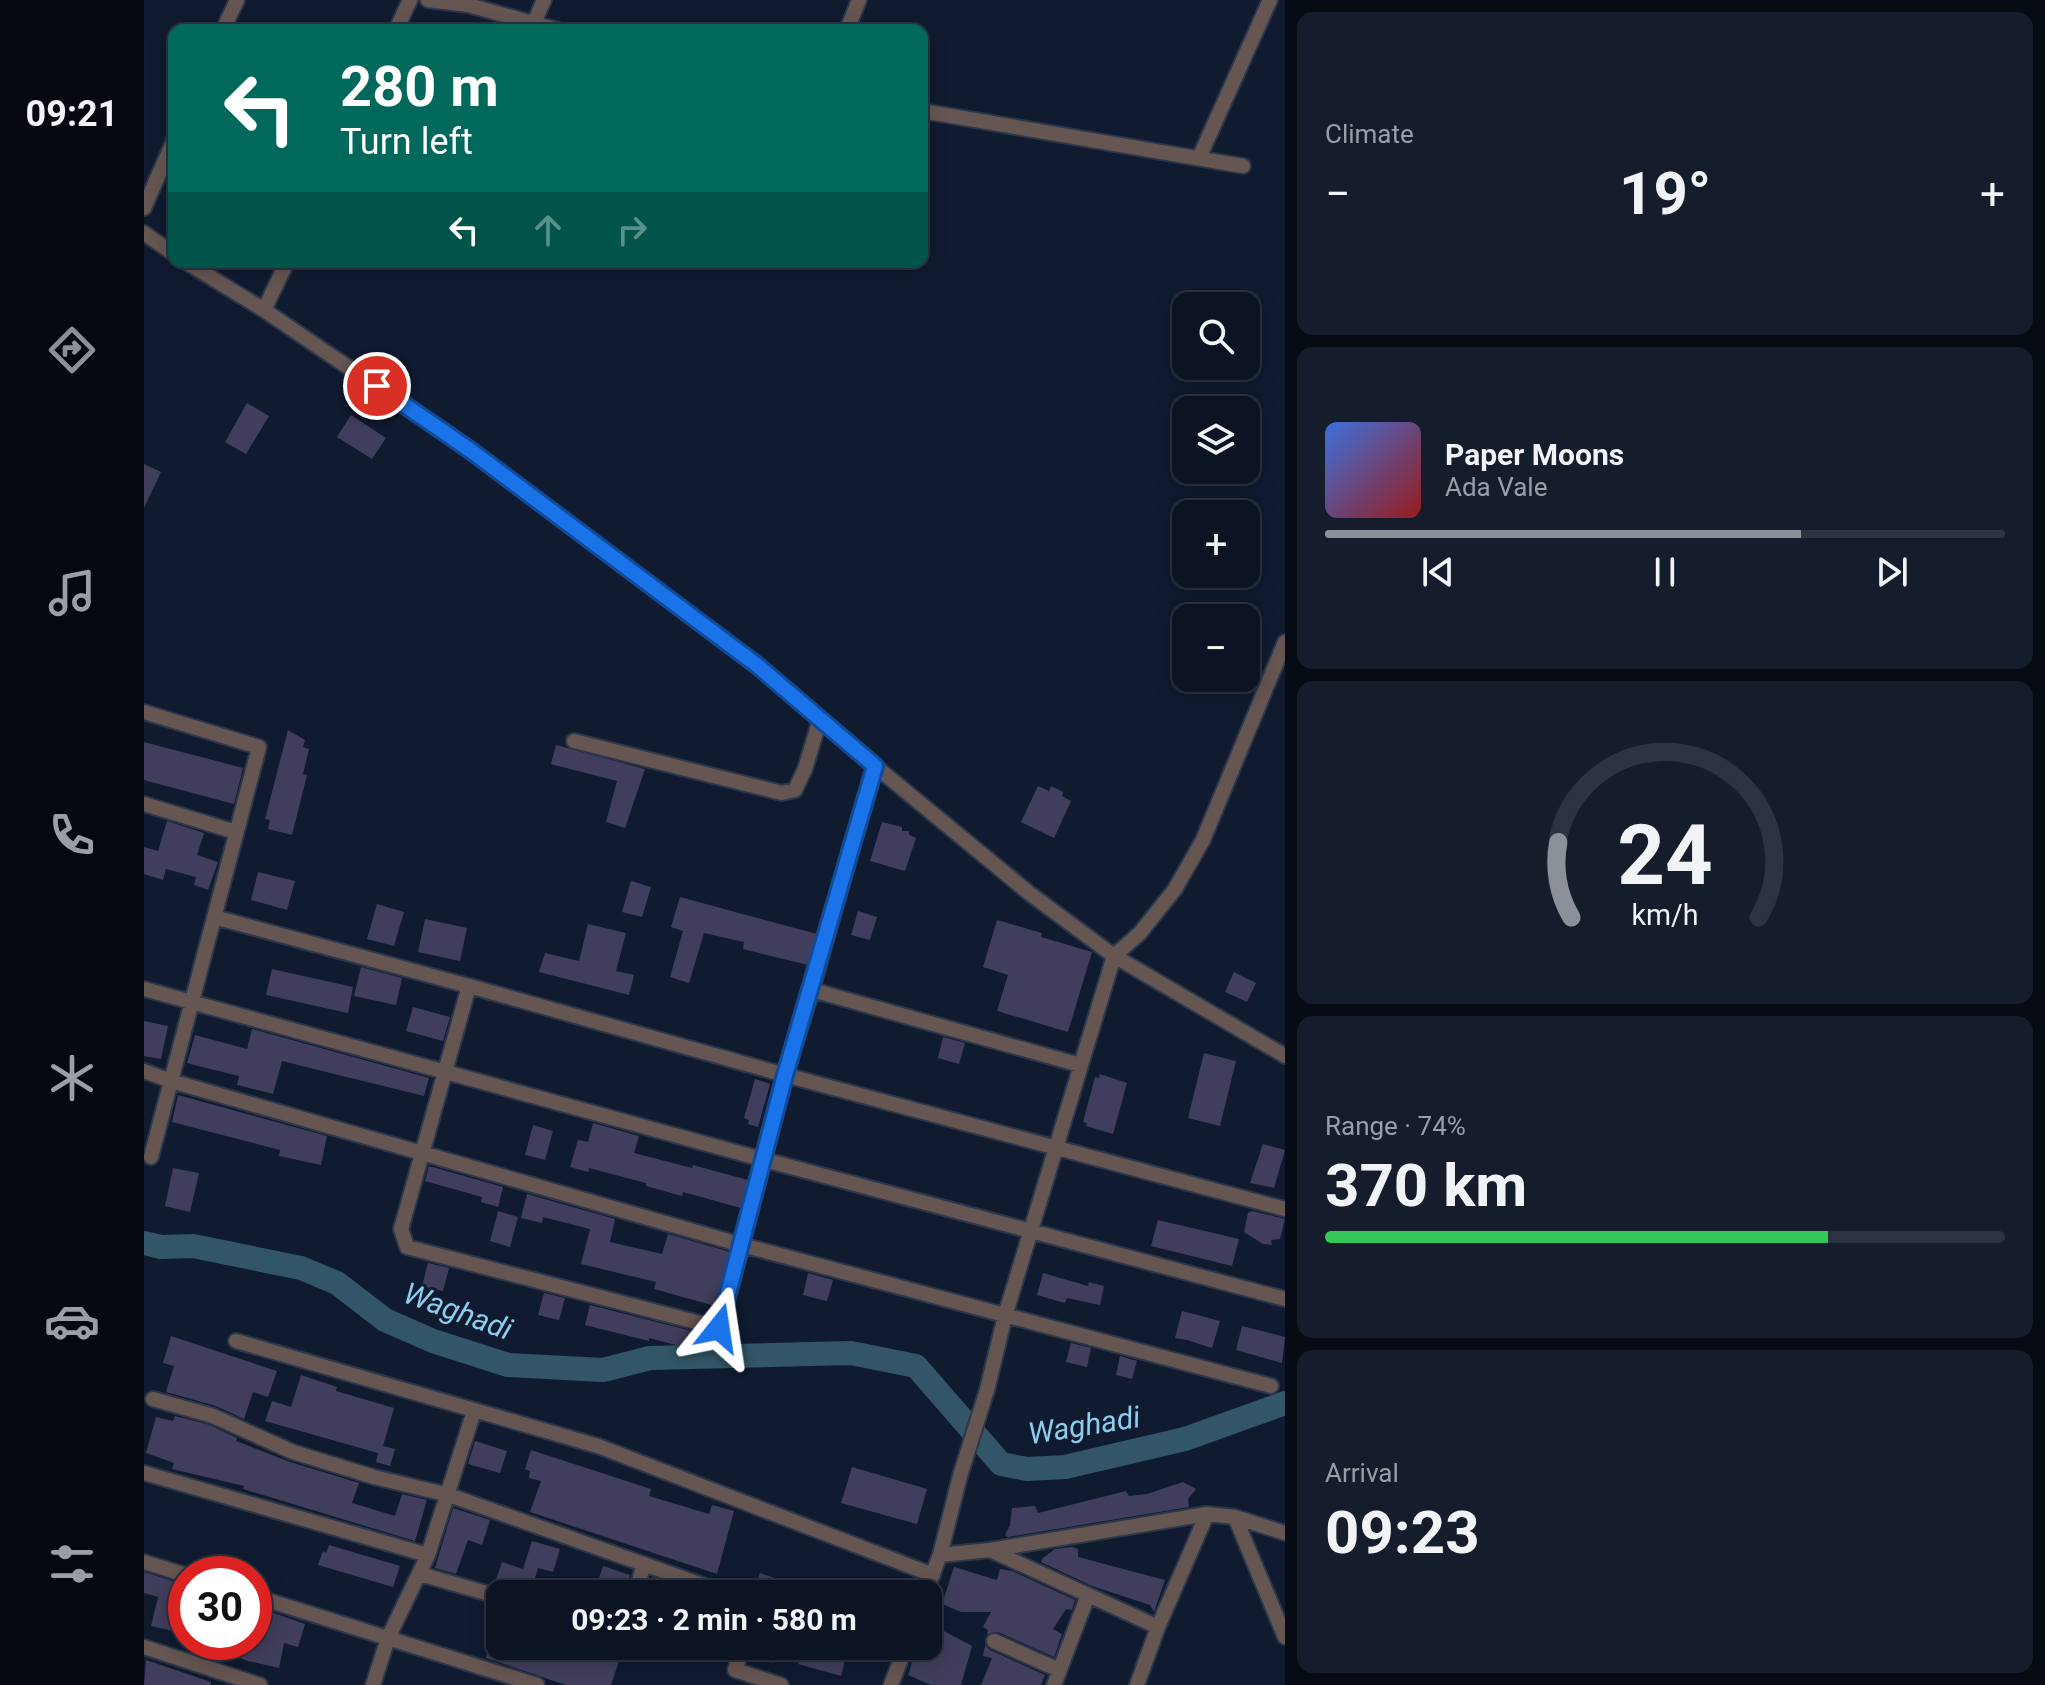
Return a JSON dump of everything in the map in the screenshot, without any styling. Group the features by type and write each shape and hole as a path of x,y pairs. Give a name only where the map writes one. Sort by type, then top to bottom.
{"street":[{"path":"226,24 237,0"},
{"path":"399,24 410,0"},
{"path":"428,0 468,5 537,24"},
{"path":"534,23 544,0"},
{"path":"849,24 859,0"},
{"path":"1199,158 1270,0"},
{"path":"928,112 1243,166"},
{"path":"144,208 168,154"},
{"path":"144,233 168,250"},
{"path":"196,268 264,310 470,450 758,666 1029,893 1114,956 1285,1056"},
{"path":"264,310 284,268"},
{"path":"931,1580 987,1390 1005,1316 1114,956 1140,933 1175,889 1203,840 1285,642"},
{"path":"144,712 259,747 151,1157"},
{"path":"574,741 782,793 795,790 805,769 820,719"},
{"path":"469,986 401,1229 407,1247 719,1328 785,1075 875,766"},
{"path":"144,804 236,832"},
{"path":"214,917 1285,1209"},
{"path":"144,989 190,1004 1285,1299"},
{"path":"812,990 1080,1065"},
{"path":"144,1071 742,1245 1271,1386"},
{"path":"236,1341 598,1446 933,1575"},
{"path":"153,1399 213,1416 293,1452 374,1477 449,1495 689,1580"},
{"path":"373,1685 388,1638 428,1555 474,1411"},
{"path":"144,1473 428,1555"},
{"path":"940,1555 990,1550 1207,1514 1235,1517 1285,1533"},
{"path":"1141,1684 1158,1627 1207,1514"},
{"path":"1235,1517 1281,1621 1285,1637"},
{"path":"990,1550 1158,1627"},
{"path":"144,1562 168,1569"},
{"path":"639,1580 644,1564"},
{"path":"420,1574 486,1593"},
{"path":"1054,1685 1088,1595"},
{"path":"272,1602 529,1684"},
{"path":"994,1641 1059,1670"},
{"path":"144,1647 260,1685"},
{"path":"738,1660 735,1670 781,1685"},
{"path":"891,1685 901,1660"}],"building":[{"path":"247,403 269,416 246,454 225,442"},
{"path":"351,415 386,438 372,459 337,437"},
{"path":"144,464 161,472 144,508"},
{"path":"288,730 305,740 303,747 309,749 303,774 307,775 292,835 268,829 270,820 265,819"},
{"path":"144,742 243,768 234,804 144,780"},
{"path":"556,745 645,769 625,828 606,822 617,781 551,764"},
{"path":"1038,786 1049,791 1051,786 1071,801 1054,838 1021,822"},
{"path":"167,821 204,833 197,855 218,862 208,890 194,885 196,877 166,869 163,880 144,874 144,847 158,851"},
{"path":"882,822 902,827 902,831 909,831 909,835 916,838 905,871 870,861"},
{"path":"258,872 295,881 287,910 251,900"},
{"path":"631,881 651,887 642,917 622,912"},
{"path":"680,897 817,934 808,965 743,949 744,942 704,933 689,983 670,977 683,931 671,927"},
{"path":"377,904 404,912 394,946 367,939"},
{"path":"858,911 877,917 870,940 851,935"},
{"path":"425,919 467,928 460,961 418,952"},
{"path":"997,920 1092,952 1068,1032 997,1011 1008,975 983,967"},
{"path":"588,924 626,933 616,971 634,975 629,995 539,972 545,953 579,961"},
{"path":"361,967 402,978 396,1005 354,996"},
{"path":"272,969 353,987 348,1013 266,995"},
{"path":"1234,972 1256,983 1247,1002 1225,992"},
{"path":"413,1007 450,1017 443,1041 406,1031"},
{"path":"144,1021 168,1026 161,1059 144,1056"},
{"path":"252,1029 429,1078 424,1096 282,1061 273,1094 237,1085 239,1076 187,1063 195,1035 247,1049"},
{"path":"943,1037 965,1043 959,1064 938,1058"},
{"path":"1204,1053 1236,1061 1220,1126 1188,1118"},
{"path":"1100,1074 1127,1083 1113,1134 1086,1126 1087,1123 1083,1122 1095,1077 1099,1078"},
{"path":"755,1079 770,1084 758,1127 748,1124 749,1120 744,1118"},
{"path":"178,1095 327,1136 321,1165 279,1156 280,1150 172,1122"},
{"path":"593,1123 639,1136 634,1153 748,1180 741,1208 683,1192 682,1196 589,1168 588,1172 570,1167 578,1140 588,1142"},
{"path":"533,1125 553,1131 545,1160 525,1155"},
{"path":"1263,1144 1285,1150 1274,1188 1250,1183"},
{"path":"429,1166 503,1187 498,1207 481,1202 482,1197 425,1181"},
{"path":"173,1168 199,1173 190,1212 165,1206"},
{"path":"527,1194 615,1219 610,1242 662,1254 668,1234 730,1252 715,1306 654,1289 656,1282 581,1264 590,1229 543,1217 542,1223 521,1218"},
{"path":"498,1211 518,1217 510,1247 490,1241"},
{"path":"1252,1211 1285,1219 1280,1239 1271,1240 1272,1245 1263,1244 1244,1232 1248,1213"},
{"path":"1158,1220 1239,1239 1232,1266 1151,1246"},
{"path":"428,1263 449,1268 443,1291 422,1286"},
{"path":"808,1273 833,1280 827,1301 803,1295"},
{"path":"1043,1273 1088,1286 1089,1282 1104,1286 1100,1305 1067,1298 1065,1303 1037,1295"},
{"path":"544,1293 565,1298 559,1320 538,1315"},
{"path":"590,1305 707,1335 703,1352 585,1325"},
{"path":"1182,1311 1220,1321 1212,1348 1175,1338"},
{"path":"1242,1326 1285,1337 1282,1363 1236,1350"},
{"path":"171,1336 277,1371 268,1397 253,1392 244,1419 216,1406 166,1392 174,1366 163,1363"},
{"path":"1071,1343 1091,1348 1087,1367 1066,1362"},
{"path":"1120,1356 1137,1361 1132,1379 1116,1375"},
{"path":"301,1375 337,1387 336,1391 394,1408 383,1446 395,1449 390,1466 376,1462 378,1453 265,1421 272,1401 291,1407"},
{"path":"175,1416 210,1425 237,1438 236,1441 290,1462 359,1483 352,1503 395,1516 402,1494 427,1500 415,1541 243,1489 244,1486 172,1469 174,1463 146,1453 156,1417 173,1421"},
{"path":"475,1441 507,1451 500,1473 468,1464"},
{"path":"531,1450 651,1489 649,1496 709,1514 712,1505 734,1511 717,1574 530,1512 541,1481 529,1478 530,1471 525,1469"},
{"path":"852,1467 927,1489 917,1524 841,1503"},
{"path":"1183,1482 1196,1489 1188,1499 1189,1507 1008,1537 1005,1535 1012,1508 1035,1506 1038,1513 1126,1491 1129,1496 1147,1494"},
{"path":"453,1508 490,1520 482,1545 468,1540 456,1574 435,1568"},
{"path":"532,1541 560,1549 553,1572 538,1568 534,1580 496,1580 502,1562 523,1569"},
{"path":"329,1545 400,1566 393,1587 318,1565"},
{"path":"1055,1549 1078,1549 1078,1557 1165,1580 1154,1612 1150,1605 1092,1586 1041,1562"},
{"path":"603,1566 630,1575 629,1580 598,1580"},
{"path":"954,1567 997,1580 1000,1569 1012,1571 1075,1600 1072,1610 1066,1609 1053,1629 1062,1634 1054,1657 998,1632 987,1634 988,1630 983,1627 991,1612 961,1612 942,1604"},
{"path":"144,1572 168,1579 168,1630 151,1626 158,1597 144,1593"},
{"path":"760,1573 781,1580 758,1580"},
{"path":"272,1612 305,1624 298,1647 284,1643 279,1668 245,1660 272,1660"},
{"path":"942,1630 972,1646 961,1685 931,1685 908,1675 913,1660 942,1660"},
{"path":"985,1645 1045,1675 1041,1685 981,1685 992,1658 983,1656"},
{"path":"146,1660 211,1682 211,1685 144,1685"},
{"path":"492,1660 619,1660 611,1685 566,1685"},
{"path":"799,1660 845,1660 841,1676 798,1664"}],"waterway":[{"name":"Waghadi","path":"144,1243 161,1247 193,1246 301,1268 337,1283 385,1320 433,1341 508,1365 603,1370 650,1358 851,1353 916,1366 1001,1464 1027,1469 1065,1467 1185,1439 1285,1403"}],"route":[{"path":"377,386 470,450 758,666 875,766 785,1075 719,1328"}]}
